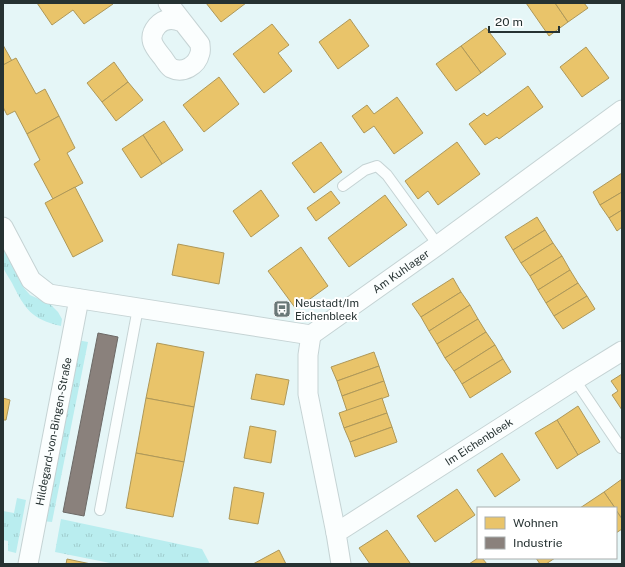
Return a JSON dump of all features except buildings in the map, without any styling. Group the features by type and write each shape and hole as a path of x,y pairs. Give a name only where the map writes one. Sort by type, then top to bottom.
{"street":[{"path":"168,3 182,22"},
{"name":"Am Kuhlager","path":"311,335 438,245 622,110"},
{"path":"3,227 31,280 49,294 311,335 308,355 308,394 341,564"},
{"name":"Hildegard-von-Bingen-Straße","path":"28,564 79,299"},
{"name":"Im Eichenbleek","path":"336,533 622,351"}],"lane":[{"path":"343,186 365,170 377,166 388,175 438,245"},
{"path":"100,510 138,308"},
{"path":"575,380 621,448"}],"green space":[{"path":"3,248 24,288 30,295 50,304 58,312 62,319 61,326 43,320 30,312 25,306 3,267"},
{"path":"77,340 88,342 52,522 42,521"},
{"path":"17,498 26,500 16,553 8,551 8,541 3,540 3,511 14,513"},
{"path":"61,519 202,549 210,564 115,564 55,552"}],"place":[{"name":"Neustadt/Im Eichenbleek","path":"282,309"}]}
